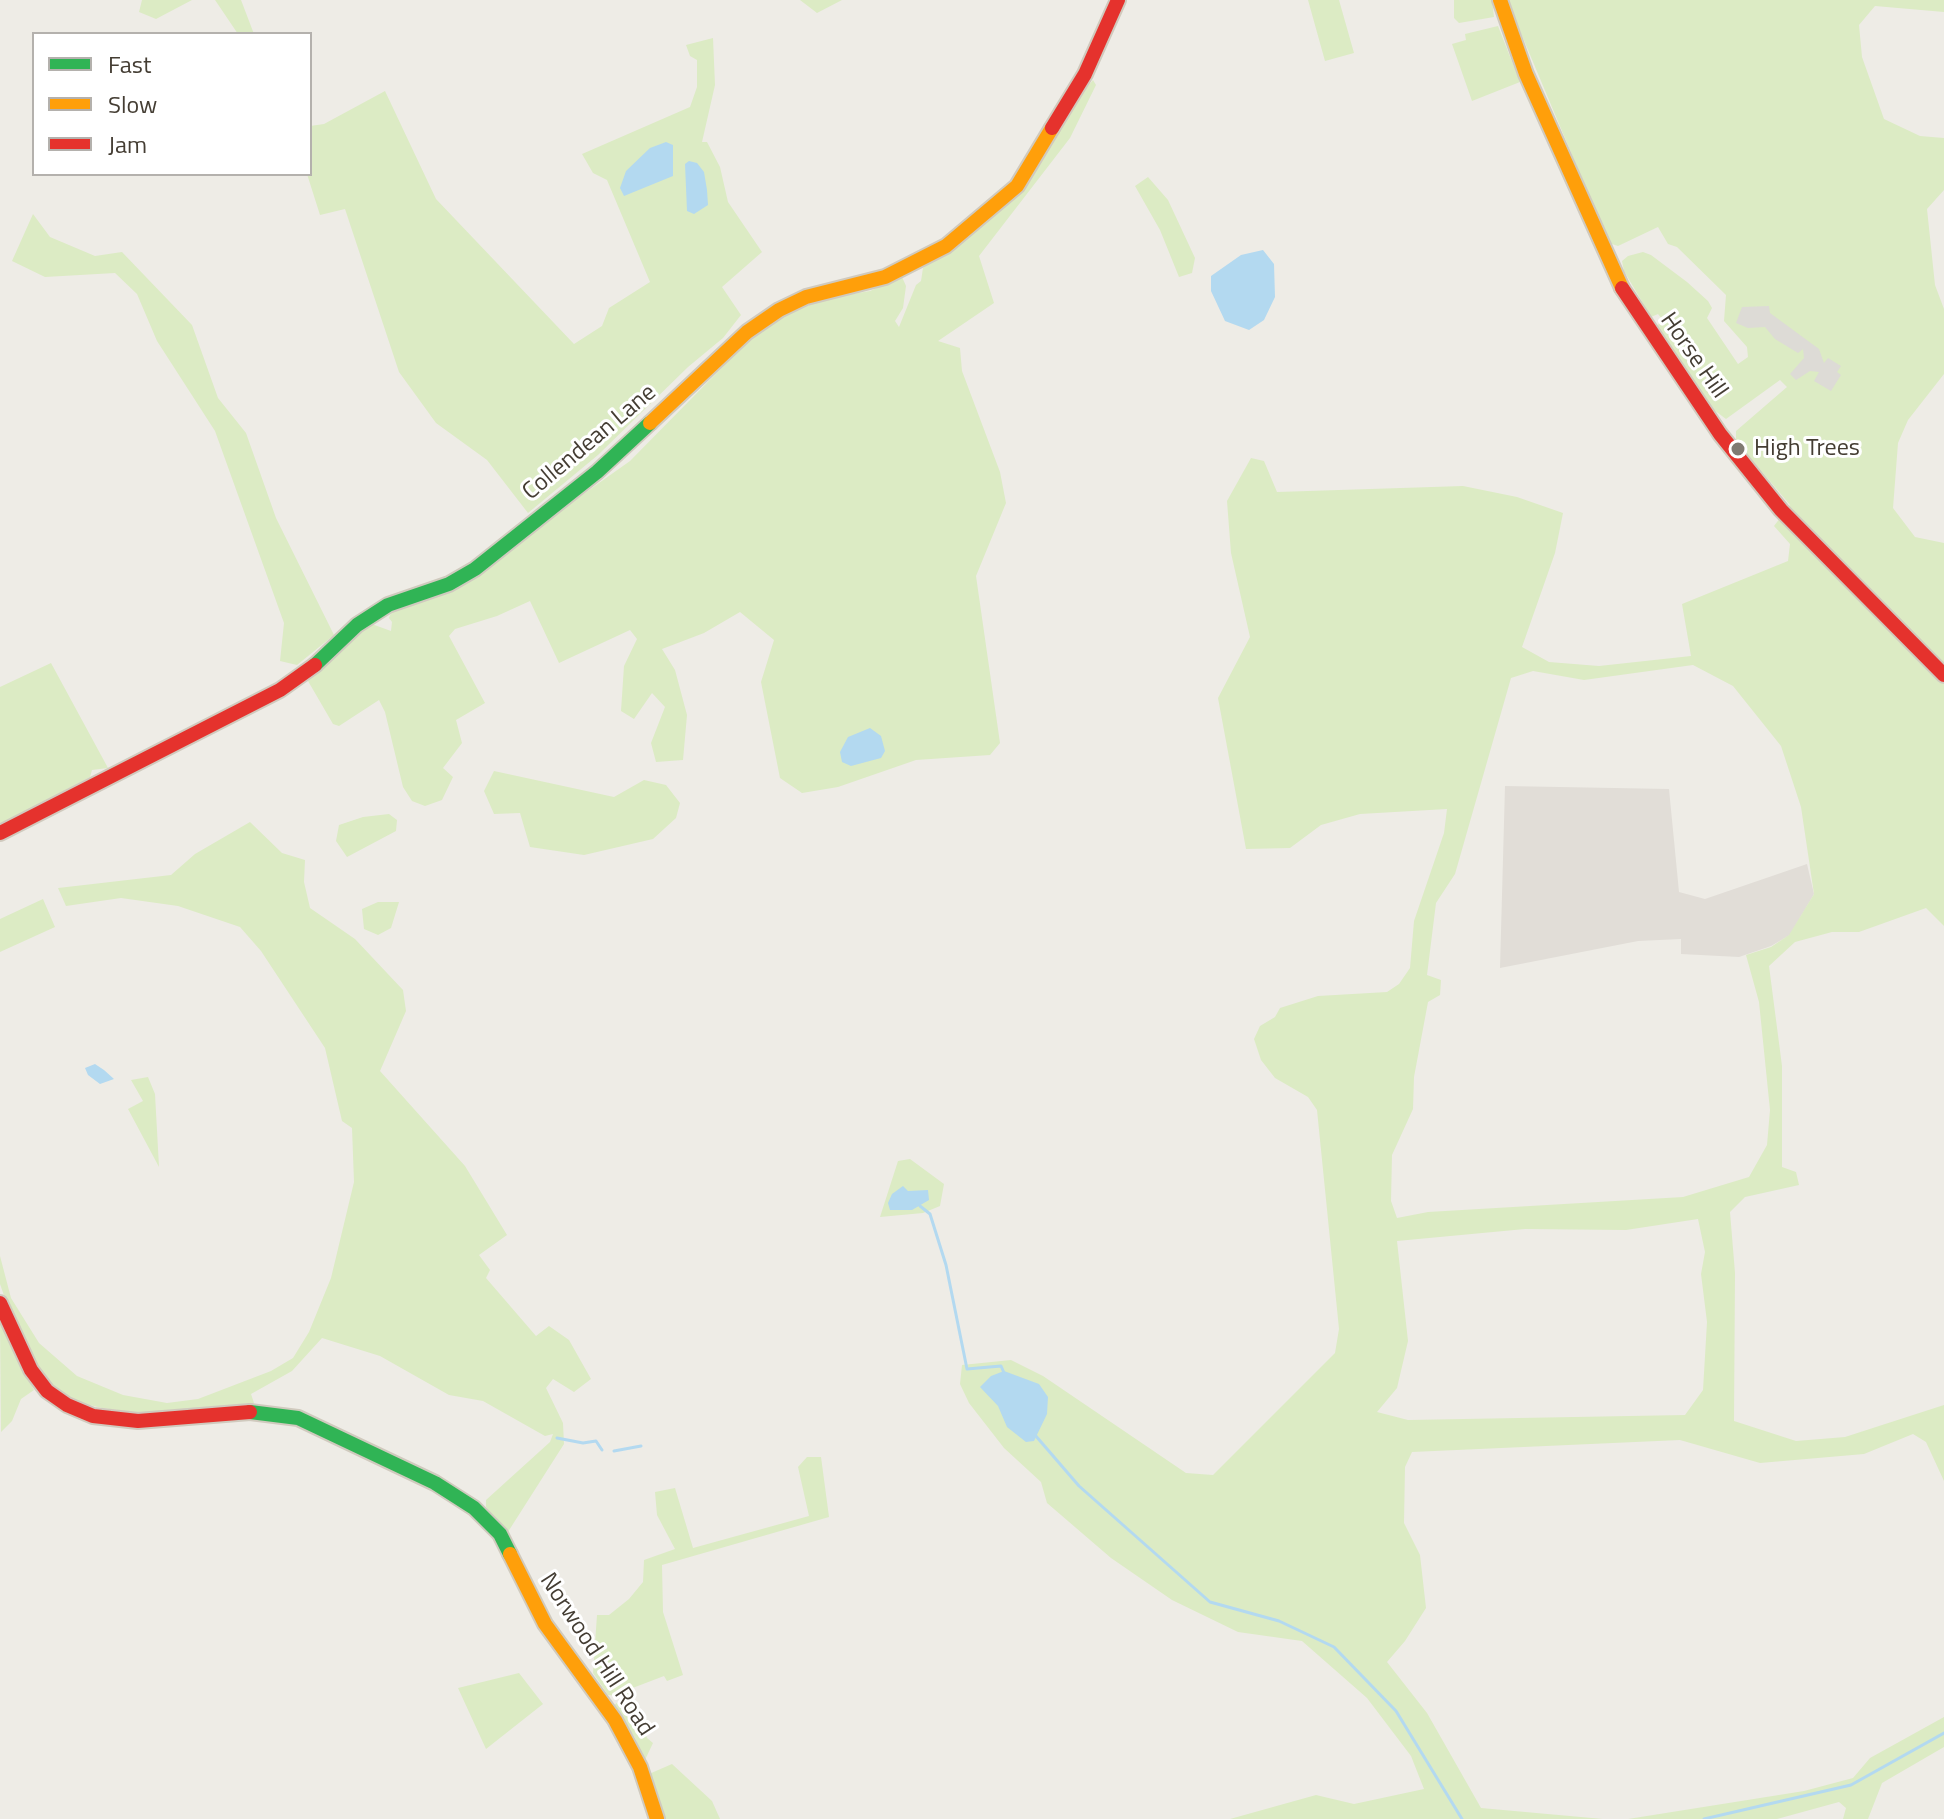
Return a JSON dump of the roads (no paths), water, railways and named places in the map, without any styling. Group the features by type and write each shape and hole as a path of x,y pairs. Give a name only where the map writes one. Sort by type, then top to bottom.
{"street":[{"name":"Collendean Lane","path":"0,833 280,690 315,665 357,625 388,605 449,584 475,569 597,472 747,332 779,310 806,297 885,277 946,246 1017,186 1085,74 1118,0"},
{"name":"Horse Hill","path":"1500,0 1526,74 1626,298 1720,434 1781,510 1944,675"},
{"name":"Norwood Hill Road","path":"0,1303 31,1370 47,1391 67,1405 93,1416 138,1421 262,1411 298,1418 435,1483 474,1508 500,1534 545,1624 626,1738 640,1767 657,1819"}],"water":[{"path":"666,142 673,145 673,176 624,196 620,188 626,171 650,148"},
{"path":"689,161 697,163 704,172 707,190 708,205 694,214 687,211 685,164"},
{"path":"1263,250 1274,264 1275,297 1264,320 1249,330 1225,321 1211,291 1211,276 1241,255"},
{"path":"870,728 881,736 885,751 881,758 851,766 842,762 840,752 848,737"},
{"path":"95,1064 114,1079 100,1084 88,1075 85,1068"},
{"path":"903,1186 908,1191 928,1190 929,1200 912,1210 890,1210 888,1203 892,1194"},
{"path":"1004,1371 1039,1384 1048,1397 1047,1414 1034,1441 1026,1442 1007,1427 998,1406 980,1387 991,1376"}],"waterway":[{"path":"920,1206 930,1214 946,1265 967,1369 1001,1366 1005,1375"},
{"path":"1035,1435 1079,1486 1210,1602 1279,1621 1334,1647 1396,1711 1462,1819"},
{"path":"557,1438 583,1443 596,1441 602,1450"},
{"path":"614,1451 641,1446"},
{"path":"1704,1819 1851,1785 1944,1733"}],"place":[{"name":"High Trees","path":"1738,449"}]}
